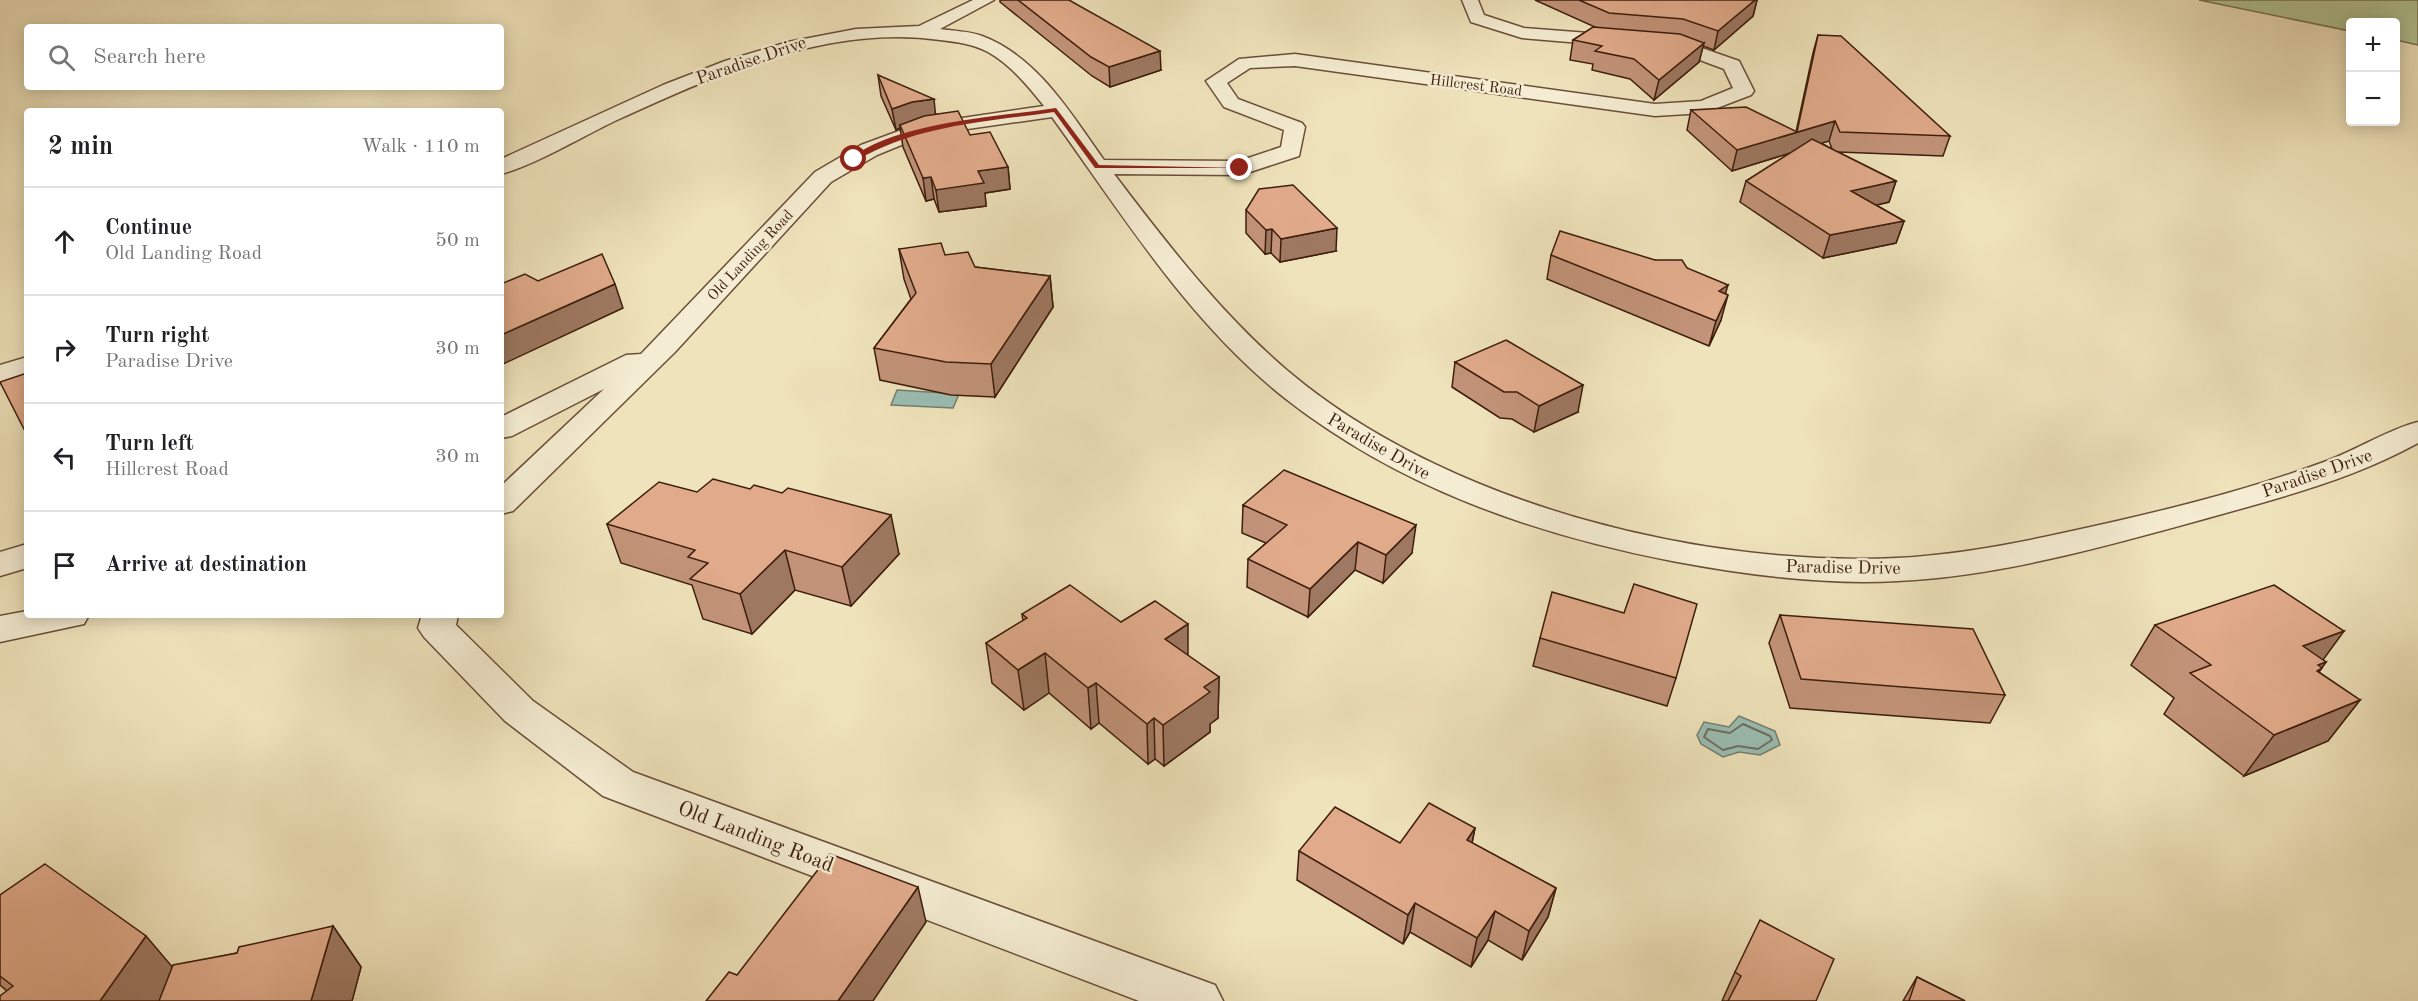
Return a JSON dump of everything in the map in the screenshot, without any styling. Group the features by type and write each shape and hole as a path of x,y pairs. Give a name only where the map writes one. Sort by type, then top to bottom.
{"street":[{"path":"924,30 986,0"},
{"name":"Hillcrest Road","path":"1097,167 1240,168 1291,151 1295,127 1231,103 1216,81 1246,63 1295,60 1655,110 1704,106 1744,91 1732,65 1679,46 1522,33 1477,18 1470,0"},
{"name":"Paradise Drive","path":"504,166 682,84 762,53 813,39 856,32 924,30 966,37 999,50 1030,76 1097,167 1239,340 1281,381 1330,420 1390,456 1470,494 1556,523 1636,543 1786,566 1874,570 1949,564 2063,543 2146,524 2288,485 2361,460 2418,431"},
{"name":"Old Landing Road","path":"504,501 665,346 823,177 869,150 922,129 1056,110"},
{"path":"504,427 665,346"},
{"path":"0,374 24,367"},
{"path":"0,565 24,556"},
{"path":"0,629 56,618"},
{"name":"Old Landing Road","path":"439,618 437,628 519,711 618,784 1198,1001"}],"green space":[{"path":"2199,0 2418,0 2418,45 2400,41 2400,18 2346,18 2346,30"}],"water":[{"path":"897,390 959,394 953,408 891,405"},
{"path":"1739,716 1775,731 1780,745 1760,755 1739,752 1723,757 1701,744 1697,735 1704,722 1729,727"}],"building":[{"path":"1018,0 1069,0 1160,51 1109,67 1091,57"},
{"path":"1579,0 1755,0 1718,31 1683,19 1609,13"},
{"path":"1593,27 1680,34 1704,43 1659,80 1634,59 1595,51 1602,46 1573,40"},
{"path":"1818,35 1841,36 1950,136 1840,132 1835,121 1737,150 1691,110 1746,107 1797,132"},
{"path":"878,75 934,99 912,102 892,109"},
{"path":"958,111 970,135 990,132 1008,167 978,171 984,183 936,190 931,177 923,178 900,125 924,116"},
{"path":"1812,139 1896,181 1851,191 1904,221 1830,235 1746,181"},
{"path":"1293,185 1337,228 1281,239 1272,229 1266,230 1246,210 1259,189"},
{"path":"1560,231 1655,260 1682,260 1687,268 1728,285 1719,291 1728,295 1716,321 1551,255"},
{"path":"941,243 945,255 968,252 975,267 1050,276 991,364 946,362 874,348 916,293 899,249"},
{"path":"602,254 615,284 504,334 504,283 525,274 538,281"},
{"path":"1506,340 1583,385 1539,406 1517,392 1504,392 1455,362"},
{"path":"24,374 24,429 0,382"},
{"path":"1284,470 1416,525 1386,555 1358,542 1310,589 1248,559 1287,525 1243,505"},
{"path":"713,479 750,489 754,485 782,493 788,488 891,515 842,567 785,550 740,594 690,579 708,563 688,557 695,550 607,524 659,482 697,492"},
{"path":"1634,584 1697,604 1676,678 1540,638 1552,592 1624,613"},
{"path":"1070,585 1121,622 1155,601 1188,624 1165,639 1219,677 1204,687 1210,692 1163,725 1154,718 1147,724 1096,683 1088,688 1045,653 1018,670 986,643 1027,618 1022,614"},
{"path":"2274,585 2344,631 2303,646 2326,662 2318,665 2322,668 2317,671 2360,700 2274,735 2190,673 2211,665 2155,625"},
{"path":"1780,615 1973,629 2005,695 1801,679"},
{"path":"1429,803 1475,828 1467,840 1556,888 1529,931 1495,911 1477,938 1415,903 1408,915 1299,851 1335,807 1400,843"},
{"path":"830,854 918,887 838,1001 706,1001 729,972 737,975"},
{"path":"45,864 146,936 100,1001 0,1001 0,996 13,986 0,976 0,895"},
{"path":"1760,920 1834,959 1816,1001 1728,1001 1741,976 1735,972"},
{"path":"333,926 311,1001 159,1001 173,965 237,953 239,947"},
{"path":"1917,977 1965,1001 1909,1001"}],"route":[{"path":"854,159 869,150 922,129 1056,110 1097,167 1240,168"}]}
